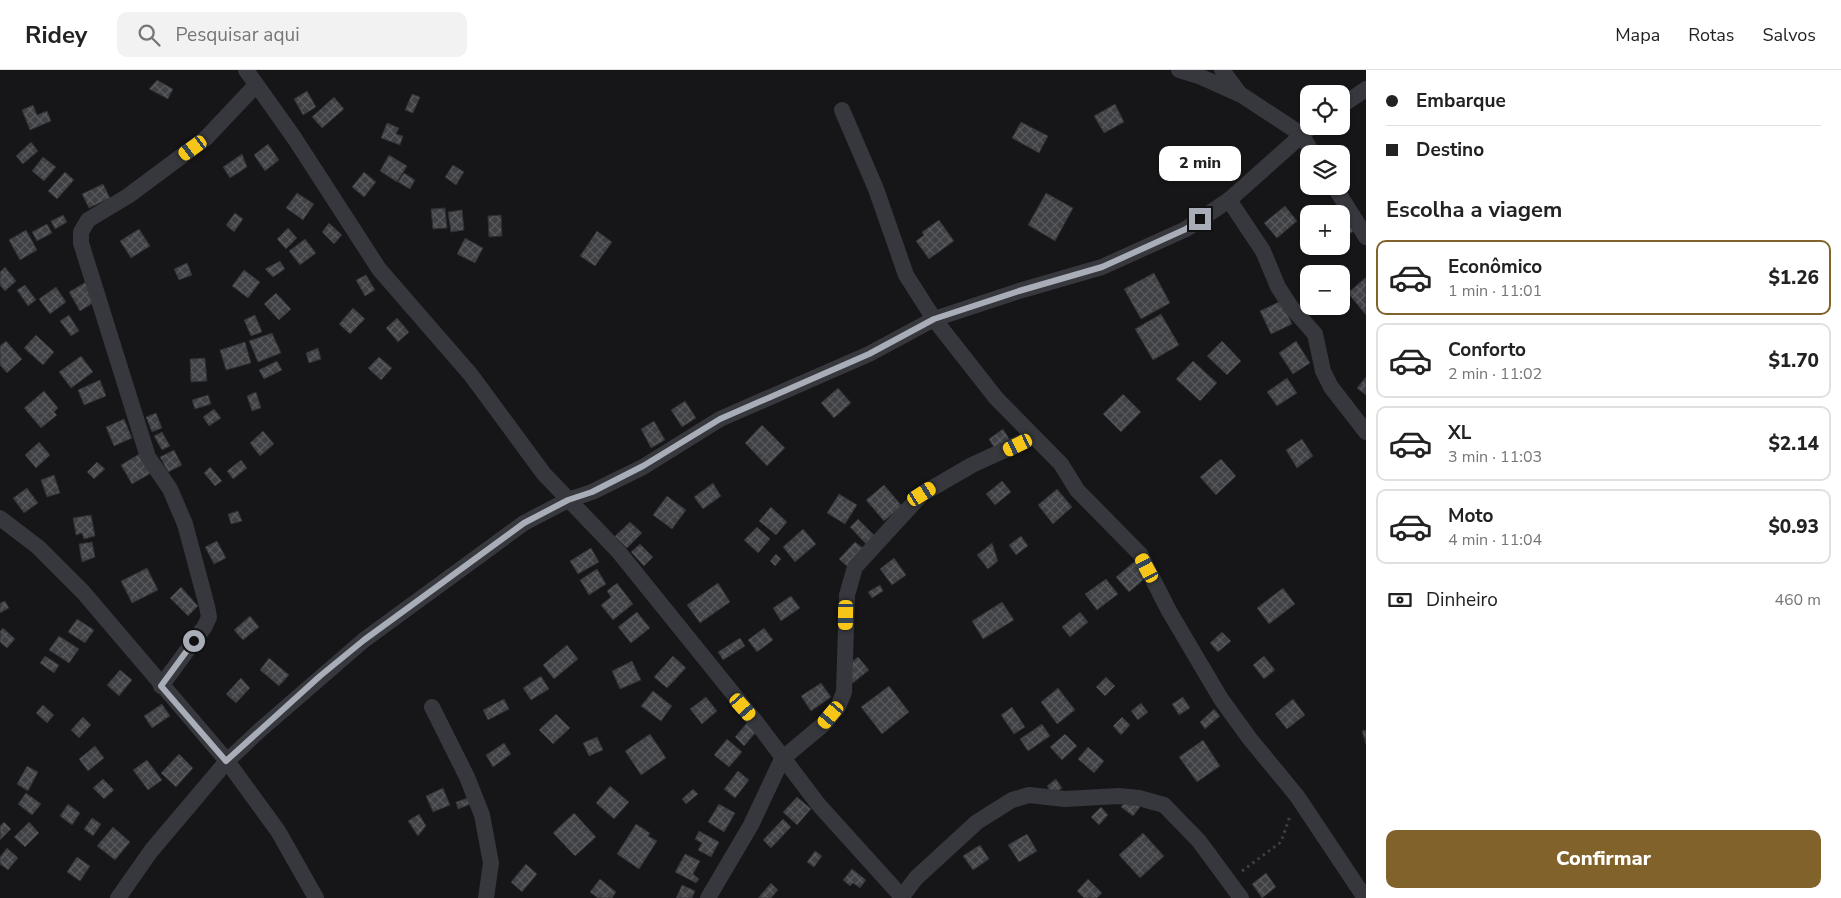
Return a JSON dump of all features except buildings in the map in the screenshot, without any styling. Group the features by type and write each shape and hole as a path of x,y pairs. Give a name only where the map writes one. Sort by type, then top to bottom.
{"street":[{"path":"246,70 300,146 378,269 471,375 544,474 618,551 837,826 902,898 916,878 976,822 1012,800 1029,796 1065,799 1119,796 1139,798 1164,805 1199,841 1228,883 1241,898"},
{"path":"1178,70 1200,76 1240,94 1300,126"},
{"path":"1222,70 1240,94"},
{"path":"161,686 205,626 209,617 185,524 170,489 156,472 148,457 81,244 81,232 88,220 128,196 206,138 256,85"},
{"path":"1350,100 1366,89"},
{"path":"842,110 876,189 906,275 934,319 996,398 1061,464 1078,490 1140,554 1170,612 1221,699 1250,739 1297,796 1365,898"},
{"path":"118,898 152,851 226,761 306,688 364,640 524,523 568,500 592,492 643,466 720,419 869,354 934,319 1019,291 1102,267 1186,229 1229,200 1301,135"},
{"path":"1340,195 1366,237"},
{"path":"1229,200 1263,251 1278,287 1291,307 1315,334 1323,371 1331,387 1366,432"},
{"path":"708,898 751,825 782,758 825,723 838,707 844,692 847,595 855,567 922,494 972,465 1033,437"},
{"path":"0,518 38,547 83,592 226,761 278,831 316,898"},
{"path":"432,707 467,777 482,815 490,863 486,898"}],"path":[{"path":"1228,883 1251,862 1281,842 1297,796"}],"route":[{"path":"194,641 161,686 226,761 320,676 364,640 524,523 568,500 592,492 643,466 720,419 869,354 934,319 1019,291 1102,267 1186,229 1200,219"}]}
